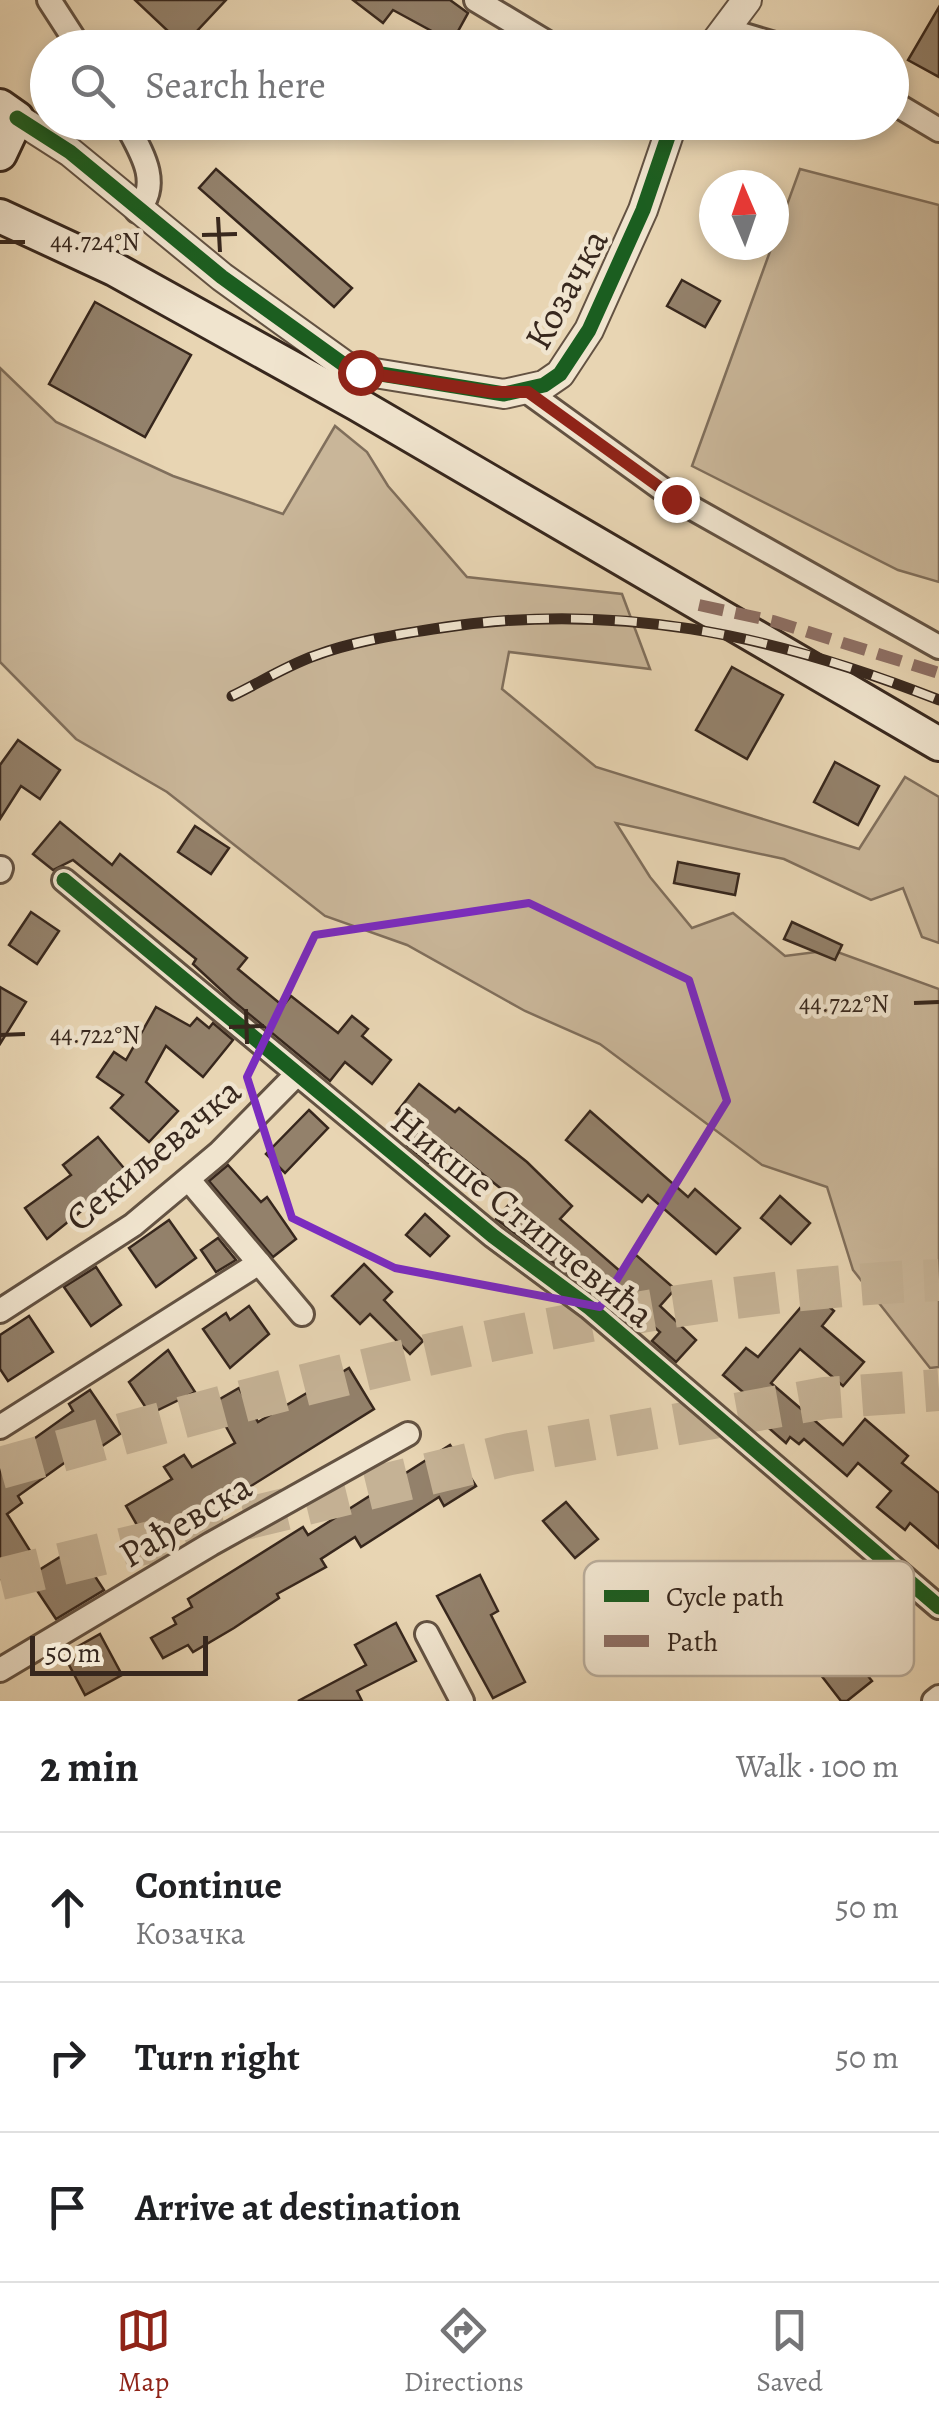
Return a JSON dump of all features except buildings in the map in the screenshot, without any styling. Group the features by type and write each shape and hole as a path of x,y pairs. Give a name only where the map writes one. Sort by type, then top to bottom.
{"main road":[{"path":"0,154 9,112"},
{"path":"0,216 102,262 357,404 939,744"}],"street":[{"path":"50,0 69,30"},
{"path":"476,0 526,30"},
{"path":"723,30 746,0"},
{"name":"Козачка","path":"9,112 30,126"},
{"path":"909,112 939,130"},
{"name":"Козачка","path":"52,140 137,211 350,369 492,392 528,392 560,374 590,330 643,210 667,140"},
{"path":"132,140 149,180 148,194 137,211"},
{"path":"528,392 676,499 939,647"},
{"name":"Никше Стипчевића","path":"64,880 493,1236 590,1308 885,1561"},
{"name":"Секиљевачка","path":"0,1312 133,1225 189,1180 296,1074"},
{"path":"189,1180 302,1314"},
{"path":"0,1427 259,1263"},
{"name":"Рађевска","path":"0,1670 241,1527 408,1434"},
{"name":"Никше Стипчевића","path":"914,1586 939,1607"},
{"path":"427,1634 462,1701"}],"highlighted area":[{"path":"529,903 689,980 727,1101 600,1307 395,1268 292,1218 247,1077 315,935"}],"shaded area":[{"path":"800,169 939,205 939,582 898,570 692,466 767,260 789,260 789,199"},
{"path":"0,368 56,422 173,476 283,514 335,426 367,452 388,486 467,577 622,594 650,669 509,652 502,689 596,767 859,849 905,777 939,797 939,943 922,937 903,888 871,900 784,859 616,823 650,877 692,928 733,913 785,956 832,950 939,989 939,1367 930,1368 853,1270 827,1187 762,1165 600,1044 525,1011 407,945 325,916 167,792 76,739 0,662"}],"tunnel":[{"path":"0,1468 348,1374 582,1323 819,1288 939,1280"},
{"path":"0,1579 510,1454 825,1398 939,1390"}],"railway":[{"path":"232,696 304,660 388,636 500,621 565,619 628,621 753,641 815,657 939,700"}],"marked path":[{"path":"699,605 773,621 939,673"}],"cycle path":[{"path":"17,118 30,126"},
{"path":"51,140 222,277 350,369 504,394 544,385 560,374 589,330 643,210 667,140"},
{"path":"64,880 493,1236 590,1308 885,1561"},
{"path":"914,1586 939,1607"}],"route":[{"path":"360,372 492,392 528,392 676,499"}]}
